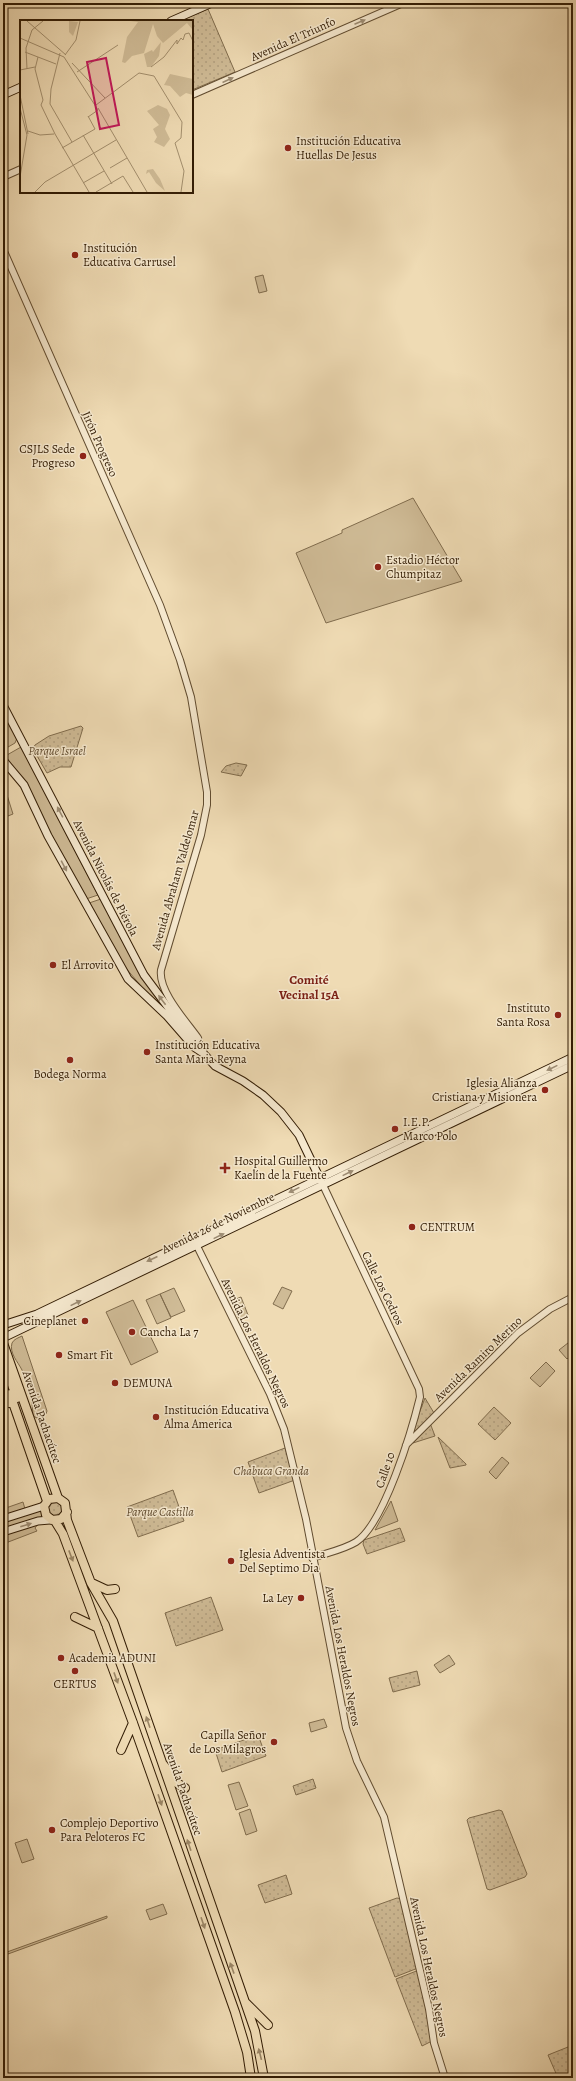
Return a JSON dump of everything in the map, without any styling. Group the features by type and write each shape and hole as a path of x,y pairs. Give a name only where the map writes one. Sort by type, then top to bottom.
{"main road":[{"path":"173,20 212,3"},
{"path":"3,95 20,87"},
{"name":"Avenida Nicolás de Piérola","path":"3,705 144,975 173,1014 198,1042 203,1052 215,1066 243,1081 263,1095 281,1112 299,1136 323,1185"},
{"name":"Avenida Nicolás de Piérola","path":"3,760 24,785 48,836 128,979 167,1016 194,1047 203,1052"},
{"name":"Avenida 26 de Noviembre","path":"3,1325 37,1314 573,1057"},
{"name":"Avenida 26 de Noviembre","path":"3,1338 573,1065"},
{"name":"Avenida Pachacútec","path":"3,1343 56,1498"},
{"name":"Avenida Pachacútec","path":"3,1361 49,1486 56,1498"},
{"name":"Avenida Pachacútec","path":"3,1375 44,1488 46,1503"},
{"path":"3,1389 46,1503 44,1512 63,1534 133,1723 228,1992 247,2052 250,2078"},
{"path":"3,1519 56,1498 65,1503 67,1512 63,1518 38,1521 3,1532"},
{"name":"Avenida Pachacútec","path":"67,1512 71,1531 91,1583 113,1621 197,1869 255,2031 264,2078"},
{"path":"91,1583 107,1590 115,1589"},
{"path":"75,1617 98,1628"},
{"path":"121,1750 133,1723"},
{"path":"161,1763 170,1772 177,1783 185,1788"},
{"path":"186,1872 191,1868 197,1869"},
{"path":"228,1992 236,1994 240,1990"},
{"path":"244,2001 268,2025"}],"street":[{"name":"Avenida El Triunfo","path":"193,95 403,3"},
{"path":"3,177 20,169"},
{"name":"Jirón Progreso","path":"3,249 160,605 176,648"},
{"name":"Avenida Abraham Valdelomar","path":"176,648 191,697 204,772 207,805 201,835 161,970 161,979 164,989 198,1038 209,1059"},
{"name":"Calle Los Cedros","path":"323,1185 419,1389 419,1401"},
{"name":"Avenida Los Heraldos Negros","path":"197,1246 270,1394 284,1429 306,1519 312,1558 346,1728 357,1761 379,1805 385,1824 429,2009 434,2043 445,2078"},
{"name":"Avenida Ramiro Merino","path":"405,1446 518,1334 550,1309 573,1297"},
{"name":"Calle 10","path":"312,1558 351,1544 359,1539 380,1512 391,1490 419,1401"}],"green space":[{"path":"208,9 235,72 193,90 193,20 182,20"},
{"path":"263,275 267,291 259,293 255,277"},
{"name":"Estadio Héctor Chumpitaz","path":"413,498 462,581 326,623 296,553 342,533 342,530"},
{"path":"3,712 17,738 15,743 3,750"},
{"name":"Parque Israel","path":"81,726 83,728 71,767 60,767 47,773 33,749 35,745 49,736"},
{"path":"21,747 98,895 86,899 5,758 7,755"},
{"path":"236,763 247,765 241,776 221,772 226,766"},
{"path":"7,795 13,814 3,818 3,796"},
{"path":"101,899 167,1010 147,993 119,960 89,903"},
{"path":"282,1287 292,1291 283,1309 273,1304"},
{"path":"174,1288 185,1311 171,1317 160,1294"},
{"path":"160,1294 171,1318 157,1324 146,1300"},
{"path":"241,1297 248,1315 239,1319 231,1301"},
{"name":"Cancha La 7","path":"133,1300 158,1352 131,1365 106,1312"},
{"path":"22,1336 47,1411 46,1414 37,1418 33,1416 29,1386 14,1357 11,1347 12,1343 16,1339"},
{"path":"573,1339 573,1354 567,1359 559,1350"},
{"path":"546,1362 555,1371 540,1387 530,1378"},
{"path":"425,1398 434,1413 410,1437"},
{"path":"494,1407 511,1423 495,1440 478,1424"},
{"path":"430,1423 435,1436 413,1443"},
{"path":"438,1437 466,1464 466,1465 450,1468"},
{"name":"Chabuca Granda","path":"285,1448 295,1480 259,1493 248,1462"},
{"path":"502,1457 509,1463 496,1479 489,1472"},
{"name":"Parque Castilla","path":"173,1490 184,1521 138,1537 127,1507"},
{"path":"391,1501 398,1521 375,1530"},
{"path":"23,1502 25,1509 3,1517 3,1509"},
{"path":"55,1502 60,1504 62,1509 60,1514 55,1516 50,1514 48,1509 50,1504"},
{"path":"43,1509 46,1517 3,1532 3,1522"},
{"path":"38,1524 35,1528 37,1531 3,1544 3,1535"},
{"path":"400,1528 405,1541 367,1554 363,1544 364,1540"},
{"path":"211,1597 223,1630 176,1646 165,1613"},
{"path":"449,1655 455,1664 440,1673 434,1665"},
{"path":"417,1671 420,1685 393,1692 389,1678"},
{"path":"324,1719 327,1727 311,1732 309,1723"},
{"path":"258,1735 266,1756 222,1772 215,1750"},
{"path":"313,1779 316,1788 296,1795 293,1786"},
{"path":"239,1782 248,1806 236,1810 228,1785"},
{"path":"250,1809 257,1831 246,1835 239,1813"},
{"path":"499,1810 502,1811 527,1874 525,1877 490,1890 487,1889 467,1820 469,1818"},
{"path":"27,1839 34,1859 22,1863 15,1843"},
{"path":"286,1875 292,1894 265,1903 258,1885"},
{"path":"397,1898 402,1899 418,1968 395,1977 369,1908"},
{"path":"163,1904 167,1914 150,1920 146,1910"},
{"path":"107,1916 107,1918 8,1954 7,1952"},
{"path":"419,1970 432,2041 422,2046 396,1979"},
{"path":"573,2045 573,2078 558,2078 548,2055"}],"place":[{"name":"Institución Educativa Huellas De Jesus","path":"288,148"},
{"name":"Institución Educativa Carrusel","path":"75,255"},
{"name":"CSJLS Sede Progreso","path":"83,456"},
{"name":"Estadio Héctor Chumpitaz","path":"378,567"},
{"name":"El Arrovito","path":"53,965"},
{"name":"Instituto Santa Rosa","path":"558,1015"},
{"name":"Institución Educativa Santa Maria Reyna","path":"147,1052"},
{"name":"Bodega Norma","path":"70,1060"},
{"name":"Iglesia Alianza Cristiana y Misionera","path":"545,1090"},
{"name":"I.E.P. Marco Polo","path":"395,1129"},
{"name":"Hospital Guillermo Kaelín de la Fuente","path":"225,1168"},
{"name":"CENTRUM","path":"412,1227"},
{"name":"Cineplanet","path":"85,1321"},
{"name":"Cancha La 7","path":"132,1332"},
{"name":"Smart Fit","path":"59,1355"},
{"name":"DEMUNA","path":"115,1383"},
{"name":"Institución Educativa Alma America","path":"156,1417"},
{"name":"Iglesia Adventista Del Septimo Dia","path":"231,1561"},
{"name":"La Ley","path":"301,1598"},
{"name":"Academia ADUNI","path":"61,1658"},
{"name":"CERTUS","path":"75,1671"},
{"name":"Capilla Señor de Los Milagros","path":"274,1742"},
{"name":"Complejo Deportivo Para Peloteros FC","path":"52,1830"}],"district":[{"name":"Comité Vecinal 15A","path":"309,986"}]}
